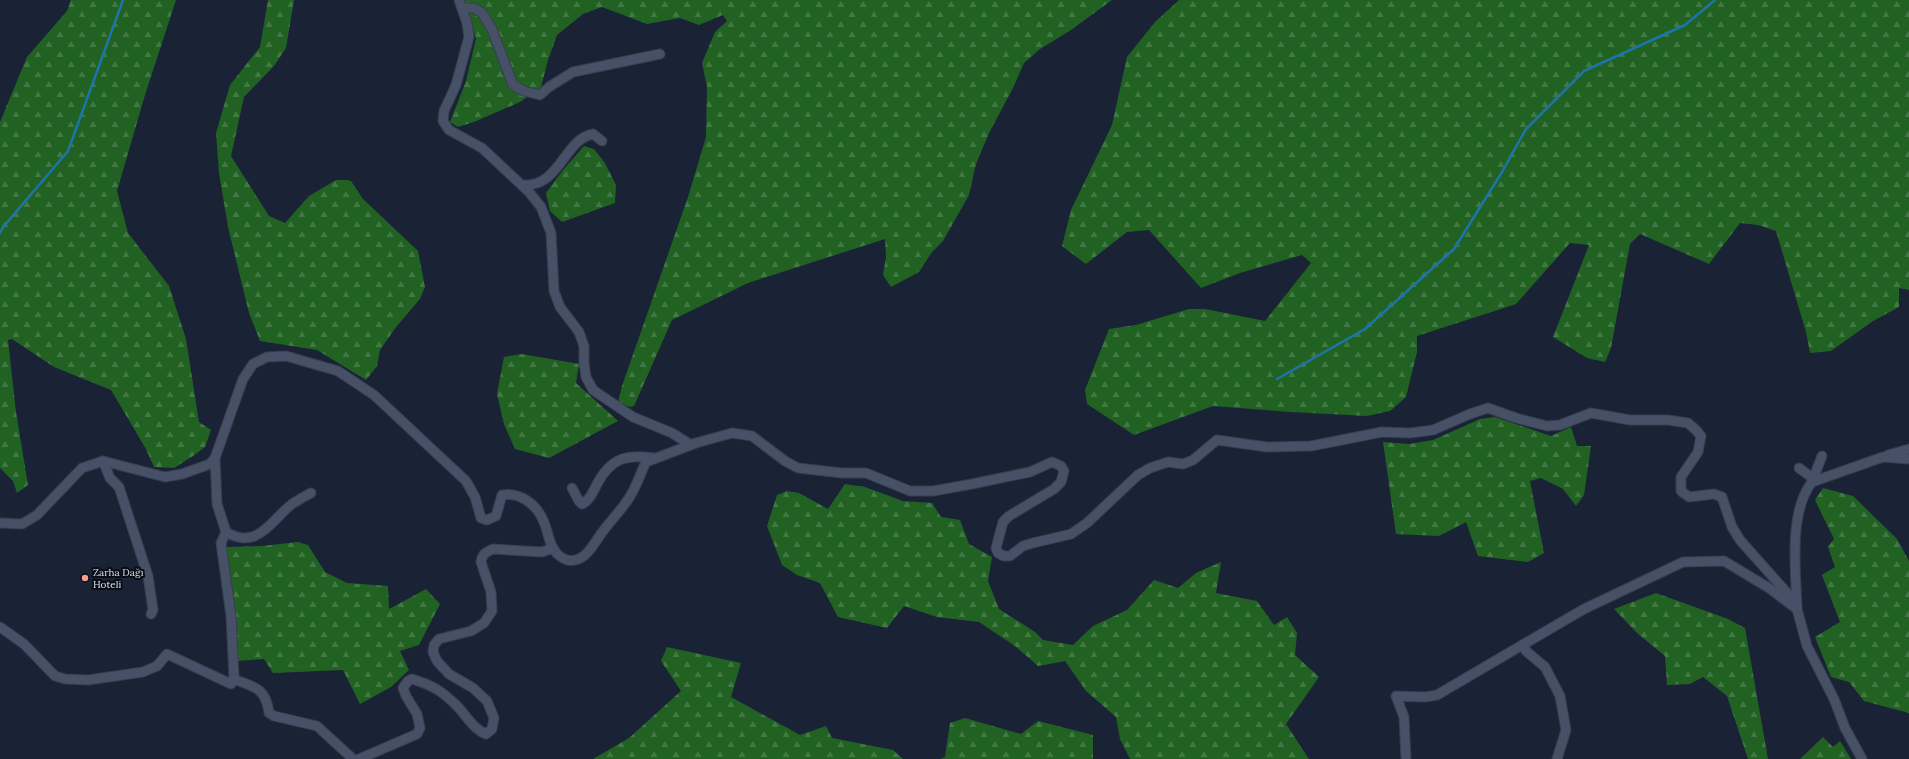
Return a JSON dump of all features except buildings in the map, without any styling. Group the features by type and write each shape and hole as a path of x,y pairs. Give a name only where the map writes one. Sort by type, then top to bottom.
{"street":[{"path":"461,4 474,8 482,13 492,29 513,85 524,91 540,95 549,87 574,72 660,54"},
{"path":"461,4 467,23 468,37 456,85 444,111 443,121 449,130 482,148 522,186 541,207 551,233 554,291 560,307 579,332 584,346 586,377 593,390 633,417 672,433 691,445"},
{"path":"522,186 532,186 544,181 586,135 593,134 602,141"},
{"path":"0,523 22,524 36,515 82,468 103,461 165,477 182,474 210,464 215,458 243,378 253,364 267,358 286,356 338,371 374,395 466,481 475,497 481,518 487,520 496,516 502,495 510,494 522,496 543,520 548,539 553,548 562,558 573,561 581,558 594,546 601,534 630,497 646,462 691,445 732,433 752,436 785,461 798,468 842,474 866,473 910,491 933,491 972,484 1030,472 1052,462 1061,466 1064,471 1061,482 1054,489 1009,516 1003,522 996,548 998,553 1004,556 1010,556 1023,546 1033,542 1071,534 1087,523 1138,474 1168,462 1183,464 1193,460 1217,440 1267,447 1311,446 1382,432 1410,433 1433,430 1488,408 1521,420 1547,426 1560,424 1591,413 1630,420 1668,420 1688,423 1701,436 1698,452 1681,477 1681,491 1689,497 1714,494 1722,497 1732,527 1740,540 1785,591 1797,609"},
{"path":"1813,480 1909,449"},
{"path":"572,488 582,504 587,501 611,464 628,456 654,458"},
{"path":"1822,456 1813,480 1800,503 1797,524 1797,609 1807,646 1834,699 1845,728 1862,759"},
{"path":"1883,457 1909,459"},
{"path":"215,458 218,504 226,532 235,538 260,535 274,524 292,504 311,493"},
{"path":"103,461 110,478 119,487 148,576 153,610 151,614"},
{"path":"1799,468 1813,480"},
{"path":"0,627 24,644 55,676 65,679 88,680 143,672 156,666 167,654 232,684 231,616 221,543 226,532"},
{"path":"359,759 417,734 420,728 417,714 403,688 408,681 412,679 432,685 457,706 480,732 486,734 492,729 494,718 487,701 473,688 449,674 437,661 433,652 434,645 439,639 471,631 484,623 492,611 491,592 481,562 482,557 486,552 494,549 542,552 553,548"},
{"path":"1406,759 1404,717 1396,696 1425,697 1437,695 1584,609 1683,562 1724,561 1769,588 1797,609"},
{"path":"1524,644 1526,651 1545,667 1560,696 1566,730 1557,759"},
{"path":"233,679 251,685 261,692 267,700 269,713 274,716 317,726 353,759"}],"green space":[{"path":"71,0 176,0 145,95 117,191 128,233 169,286 186,339 199,422 211,430 205,447 193,456 174,468 154,467 146,449 111,390 54,367 12,339 8,340 16,412 28,485 17,493 13,481 0,468 0,122 27,57 67,11"},
{"path":"268,0 294,0 286,48 274,66 244,97 231,156 269,216 285,223 309,196 336,180 347,180 351,181 363,199 418,251 425,287 420,299 396,327 380,350 377,366 366,380 317,350 260,341 249,313 228,227 219,173 216,133 230,85 260,47"},
{"path":"462,0 1112,0 1071,30 1040,49 1024,63 1013,88 989,133 976,164 969,195 943,241 932,252 919,272 891,287 883,275 886,257 885,239 748,283 672,320 634,406 630,407 618,402 622,386 688,197 706,137 707,87 702,63 715,32 727,21 723,15 699,25 680,18 647,24 602,7 583,14 557,35 548,60 541,87 520,102 474,122 458,127 450,122 466,81 476,38"},
{"path":"1179,0 1909,0 1909,290 1899,288 1899,307 1873,321 1831,351 1810,353 1806,332 1776,231 1758,225 1740,223 1709,264 1640,234 1630,244 1611,348 1605,362 1587,358 1553,337 1589,245 1570,243 1516,304 1417,336 1417,352 1406,397 1390,411 1367,416 1213,406 1134,435 1087,404 1085,390 1109,329 1136,325 1189,309 1205,309 1265,321 1311,263 1302,255 1240,273 1201,288 1149,230 1127,232 1086,264 1062,246 1071,210 1112,125 1127,57 1155,22"},
{"path":"584,146 594,149 605,163 616,185 615,203 562,222 550,211 546,193 563,170"},
{"path":"522,354 579,364 576,383 618,421 549,458 515,449 504,424 497,394 504,357"},
{"path":"1495,417 1551,436 1571,427 1577,446 1591,446 1584,495 1576,506 1563,489 1541,478 1530,481 1544,553 1528,562 1478,556 1466,522 1439,536 1396,534 1383,442 1409,444 1433,440 1480,419"},
{"path":"845,484 865,487 903,501 932,503 941,517 960,520 969,544 992,557 988,581 999,609 1035,632 1043,640 1073,645 1093,626 1127,610 1154,580 1178,588 1196,573 1221,562 1216,593 1257,601 1274,625 1287,617 1297,633 1295,655 1319,677 1286,724 1309,759 1130,759 1120,739 1116,717 1086,691 1065,661 1038,666 1015,646 979,622 937,617 904,606 887,628 838,617 820,583 797,575 782,565 767,526 777,495 787,491 799,493 828,509"},
{"path":"1823,488 1853,496 1897,539 1909,561 1909,713 1864,701 1849,682 1831,677 1815,637 1840,622 1822,575 1835,567 1828,547 1834,539 1815,500"},
{"path":"298,542 308,545 325,572 347,583 388,586 389,609 426,589 440,604 419,645 400,651 409,670 391,687 360,704 343,670 273,673 264,659 238,661 236,618 225,547 262,546"},
{"path":"1656,593 1728,619 1745,628 1768,759 1748,759 1727,696 1703,677 1690,684 1667,685 1665,656 1637,633 1614,609"},
{"path":"667,647 741,663 731,697 800,735 826,726 832,738 893,750 903,759 593,759 629,738 681,691 661,661"},
{"path":"965,718 1021,734 1038,721 1093,735 1093,759 940,759 945,757 950,723"},
{"path":"1823,737 1833,747 1840,741 1851,759 1800,759"}],"waterway":[{"path":"0,233 4,226 68,151 123,0"},
{"path":"1277,379 1365,329 1454,249 1502,172 1526,129 1584,71 1685,25 1715,0"}],"place":[{"name":"Zarha Dağı Hoteli","path":"85,578"}]}
